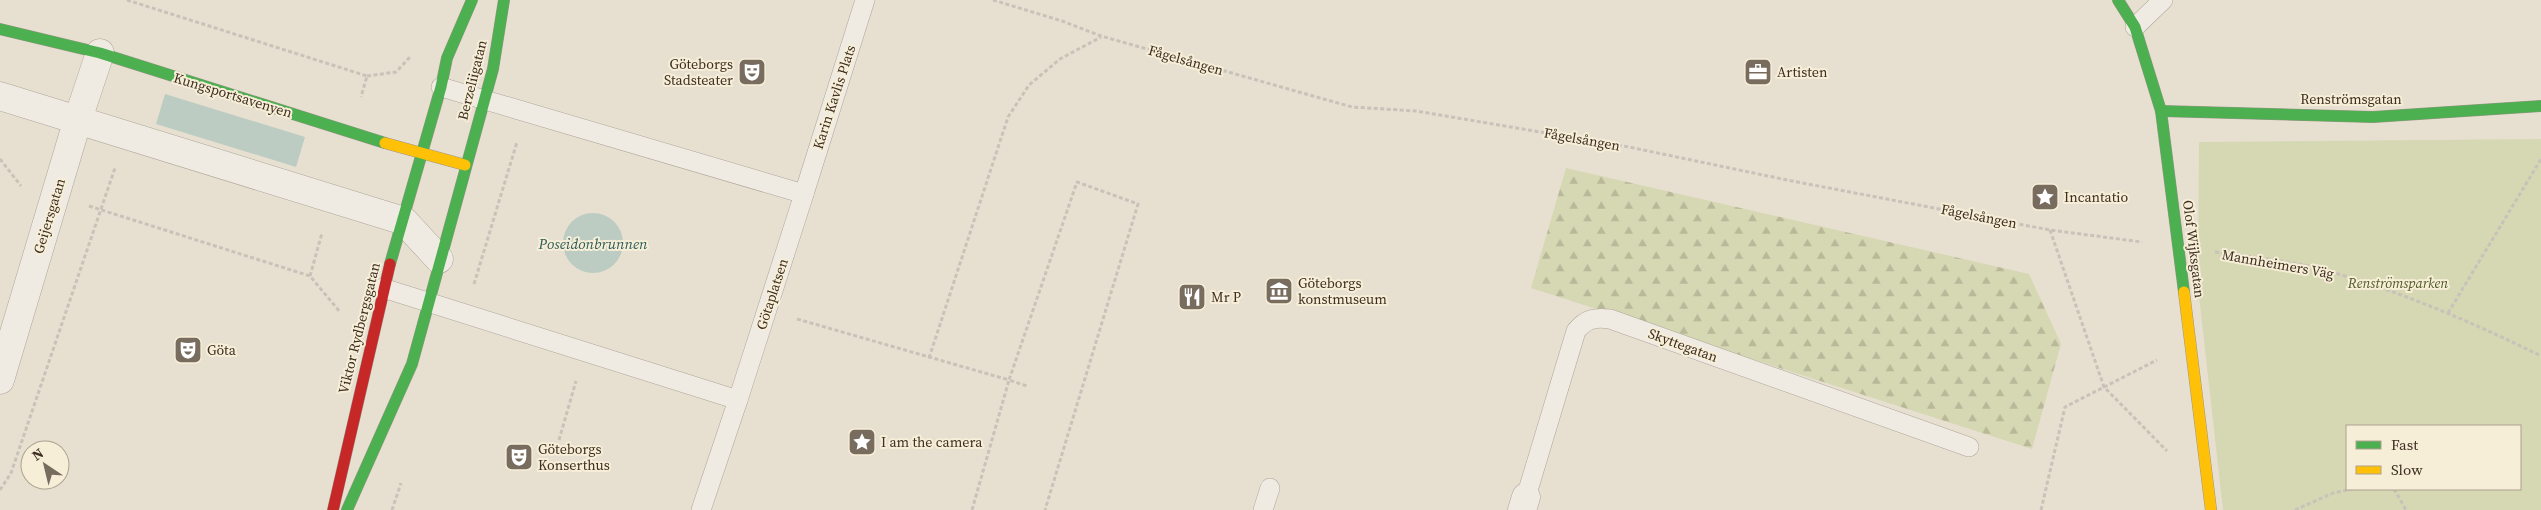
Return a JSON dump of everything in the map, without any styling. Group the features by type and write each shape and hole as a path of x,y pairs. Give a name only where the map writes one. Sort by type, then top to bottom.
{"street":[{"name":"Berzeliigatan","path":"421,154 441,87 447,58 472,0"},
{"name":"Berzeliigatan","path":"464,165 493,69 504,0"},
{"name":"Olof Wijksgatan","path":"2118,0 2135,27 2161,111 2211,510"},
{"name":"Kungsportsavenyen","path":"0,29 100,54 421,154 464,165"},
{"name":"Geijersgatan","path":"0,380 78,119 100,54"},
{"path":"0,96 404,221 440,259"},
{"name":"Renströmsgatan","path":"2161,111 2373,117 2541,106"},
{"name":"Viktor Rydbergsgatan","path":"333,510 383,288 404,221 421,154"},
{"path":"347,510 412,364 464,165"}],"lane":[{"name":"Karin Kavlis Plats","path":"804,194 865,0"},
{"path":"2135,27 2163,0"},
{"path":"441,87 804,194"},
{"name":"Götaplatsen","path":"701,510 804,194"},
{"path":"383,288 738,400"},
{"name":"Skyttegatan","path":"1524,503 1576,331 1583,323 1599,317 1610,319 1969,447"},
{"path":"1263,510 1270,488"}],"path":[{"path":"126,0 367,76 359,104"},
{"name":"Fågelsången","path":"993,0 1062,21 1101,36 1352,107 1416,110 1628,147 1792,181 2050,230 2178,247"},
{"path":"929,358 1008,117 1029,85 1060,59 1101,36"},
{"path":"0,159 21,185 310,276 344,317"},
{"path":"2448,312 2541,159"},
{"path":"0,490 11,473 115,166"},
{"path":"972,510 1009,380 1077,182 1138,204 1045,510"},
{"path":"18,194 21,185"},
{"path":"2050,230 2104,387 2170,454"},
{"name":"Mannheimers Väg","path":"2178,247 2319,269 2448,312 2541,356"},
{"path":"767,310 1027,386"},
{"path":"2041,510 2065,407 2190,344"},
{"path":"558,440 569,402"},
{"path":"2295,510 2333,493 2347,490"},
{"path":"2395,490 2406,510"}],"green space":[{"name":"Renströmsparken","path":"2541,139 2541,510 2223,510 2198,287 2199,142"},
{"path":"1566,168 2029,274 2061,344 2032,449 1531,288"}],"water":[{"path":"165,94 305,137 296,167 156,124"},
{"name":"Poseidonbrunnen","path":"593,213 610,218 618,226 623,243 618,260 610,268 593,273 576,268 568,260 563,243 568,226 576,218"}],"traffic: fast":[{"path":"390,264 441,87 447,58 472,0"},
{"path":"347,510 412,364 493,69 504,0"},
{"path":"2118,0 2135,27 2161,111 2184,292"},
{"path":"0,29 100,53 385,143"},
{"path":"2161,111 2373,117 2541,106"}],"traffic: slow":[{"path":"385,143 465,165"},
{"path":"2184,292 2211,510"}],"traffic: jam":[{"path":"333,510 390,264"}],"place":[{"name":"Göteborgs Stadsteater","path":"752,72"},
{"name":"Artisten","path":"1758,72"},
{"name":"Incantatio","path":"2045,197"},
{"name":"Göteborgs konstmuseum","path":"1279,291"},
{"name":"Mr P","path":"1192,297"},
{"name":"Göta","path":"188,350"},
{"name":"I am the camera","path":"862,442"},
{"name":"Göteborgs Konserthus","path":"519,457"}]}
